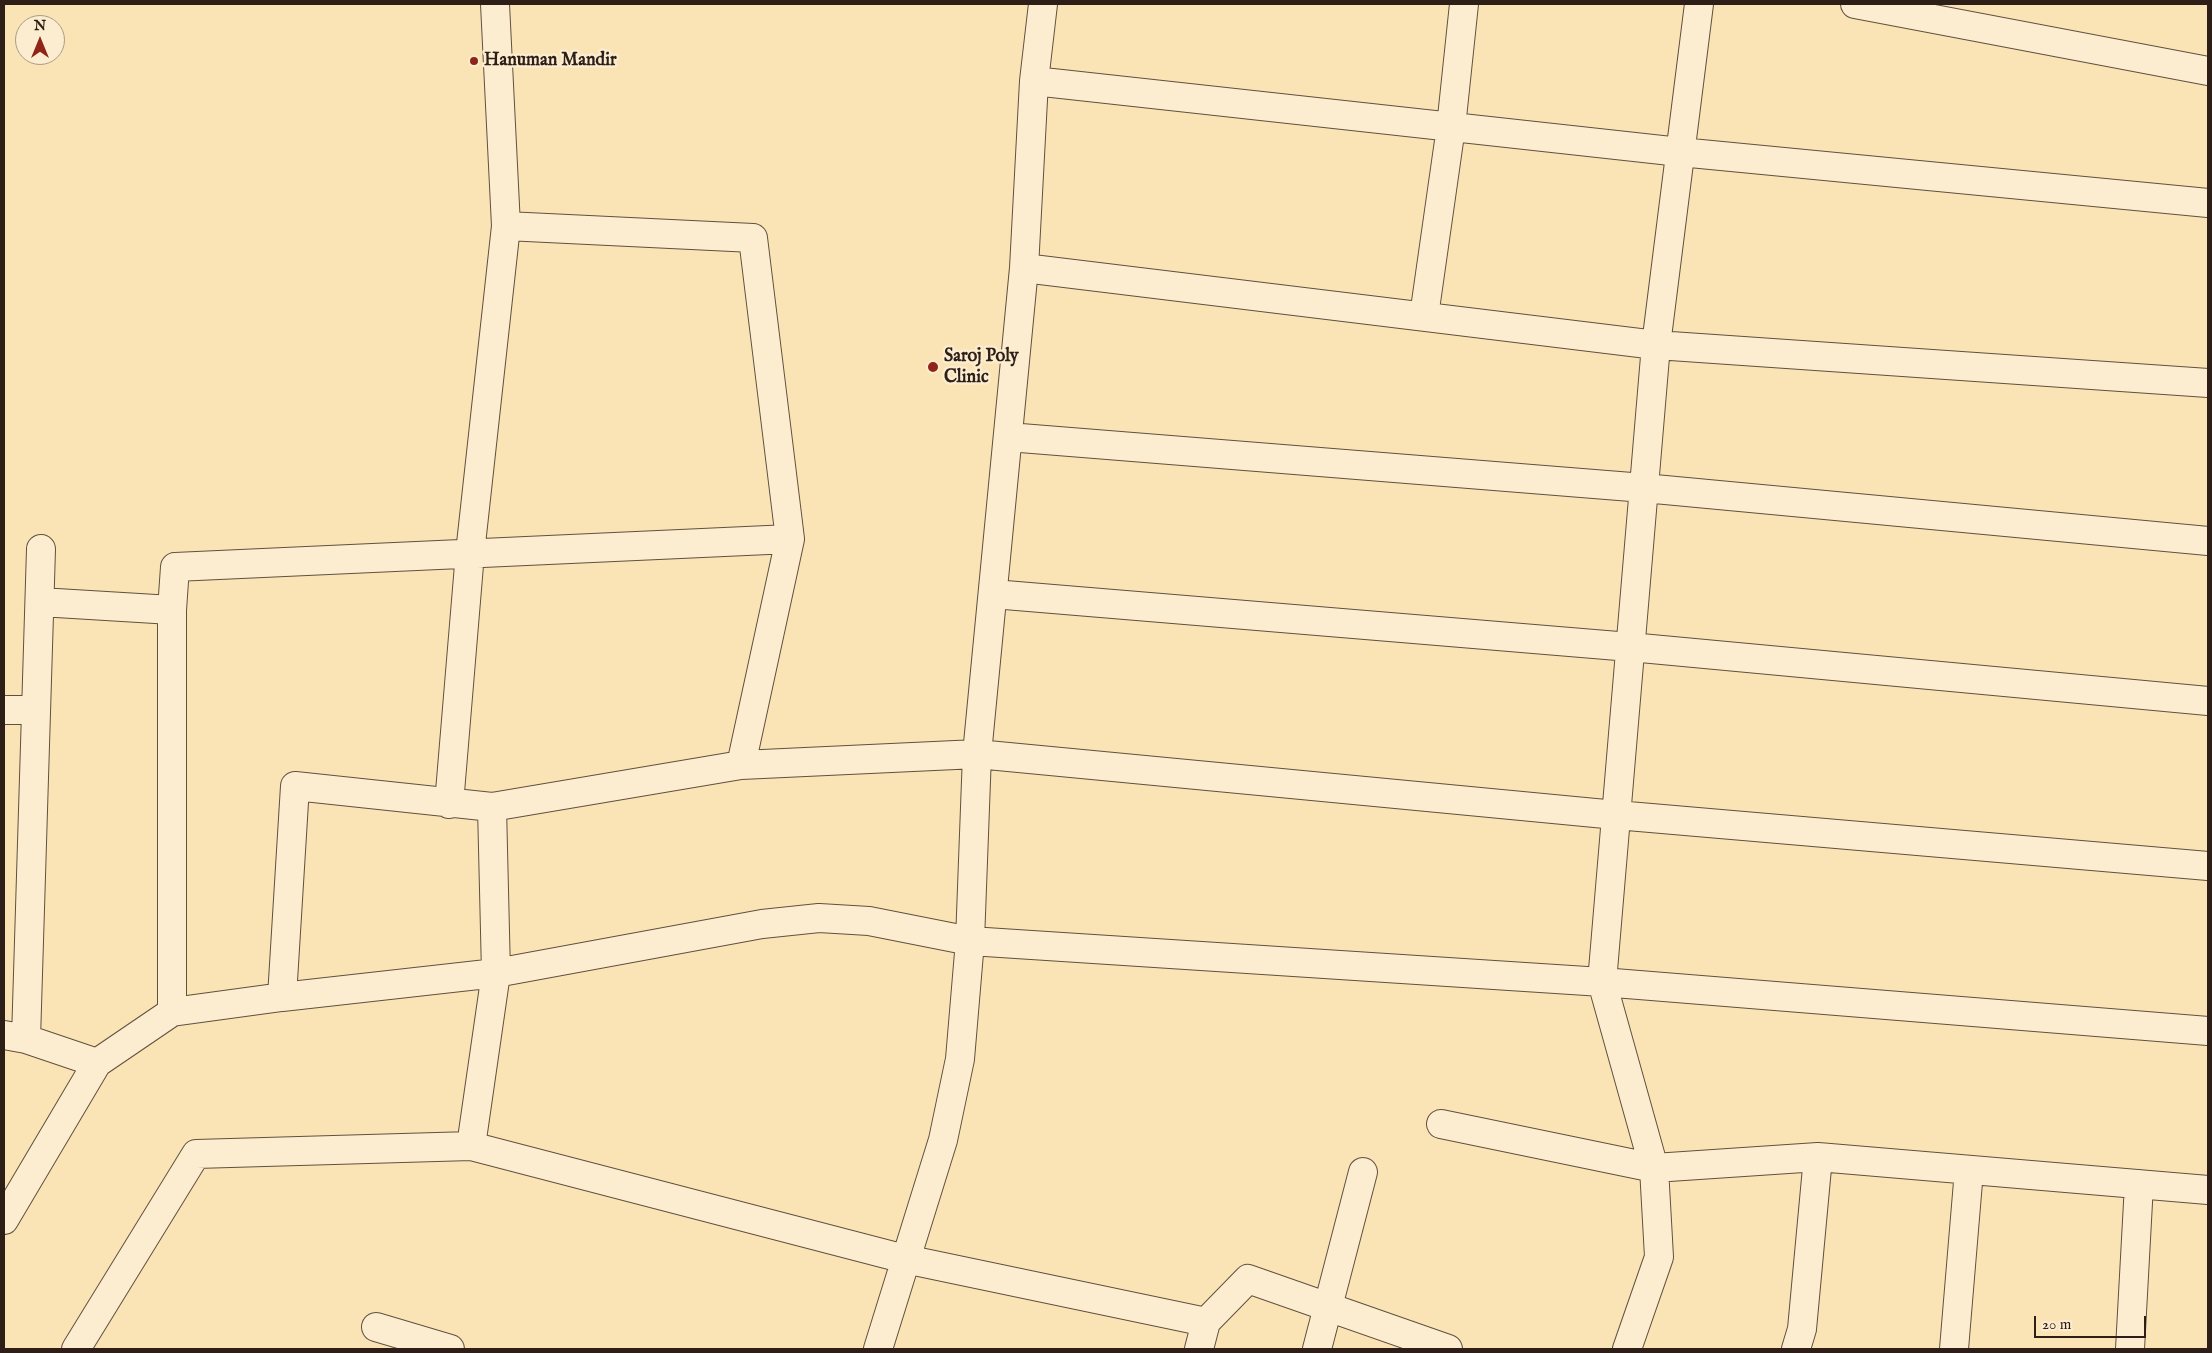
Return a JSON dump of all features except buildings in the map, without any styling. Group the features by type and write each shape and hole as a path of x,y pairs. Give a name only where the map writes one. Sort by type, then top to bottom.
{"street":[{"path":"449,804 470,553 506,226 495,4"},
{"path":"878,1349 943,1140 960,1059 970,941 977,754 1024,268 1034,81 1043,4"},
{"path":"1424,316 1451,127 1464,4"},
{"path":"1627,1349 1659,1257 1654,1168 1602,982 1656,345 1699,4"},
{"path":"1854,4 2208,71"},
{"path":"1034,81 1680,152 2208,203"},
{"path":"506,226 753,238 790,539 741,765"},
{"path":"1024,268 1656,345 2208,383"},
{"path":"1008,437 1644,488 2208,541"},
{"path":"172,1012 172,610 175,567 790,539"},
{"path":"41,549 36,710 15,1037 98,1063"},
{"path":"992,594 1630,647 2208,701"},
{"path":"40,602 172,610"},
{"path":"4,710 36,710"},
{"path":"282,997 295,786 449,804 492,807 741,765 977,754 1616,816 2208,866"},
{"path":"471,1146 496,973 492,807"},
{"path":"4,1220 98,1063 172,1012 282,997 496,973 762,924 819,918 869,921 970,941 1602,982 2208,1031"},
{"path":"1441,1124 1654,1168 1818,1157 2208,1190"},
{"path":"76,1349 196,1154 471,1146 905,1259 1206,1322"},
{"path":"1796,1349 1802,1328 1818,1157"},
{"path":"1954,1349 1969,1170"},
{"path":"1317,1349 1330,1308 1363,1172"},
{"path":"2130,1349 2139,1184"},
{"path":"1199,1349 1206,1322 1248,1279 1448,1349"},
{"path":"376,1327 450,1349"}],"place":[{"name":"Hanuman Mandir","path":"474,61"},
{"name":"Saroj Poly Clinic","path":"933,367"}]}
